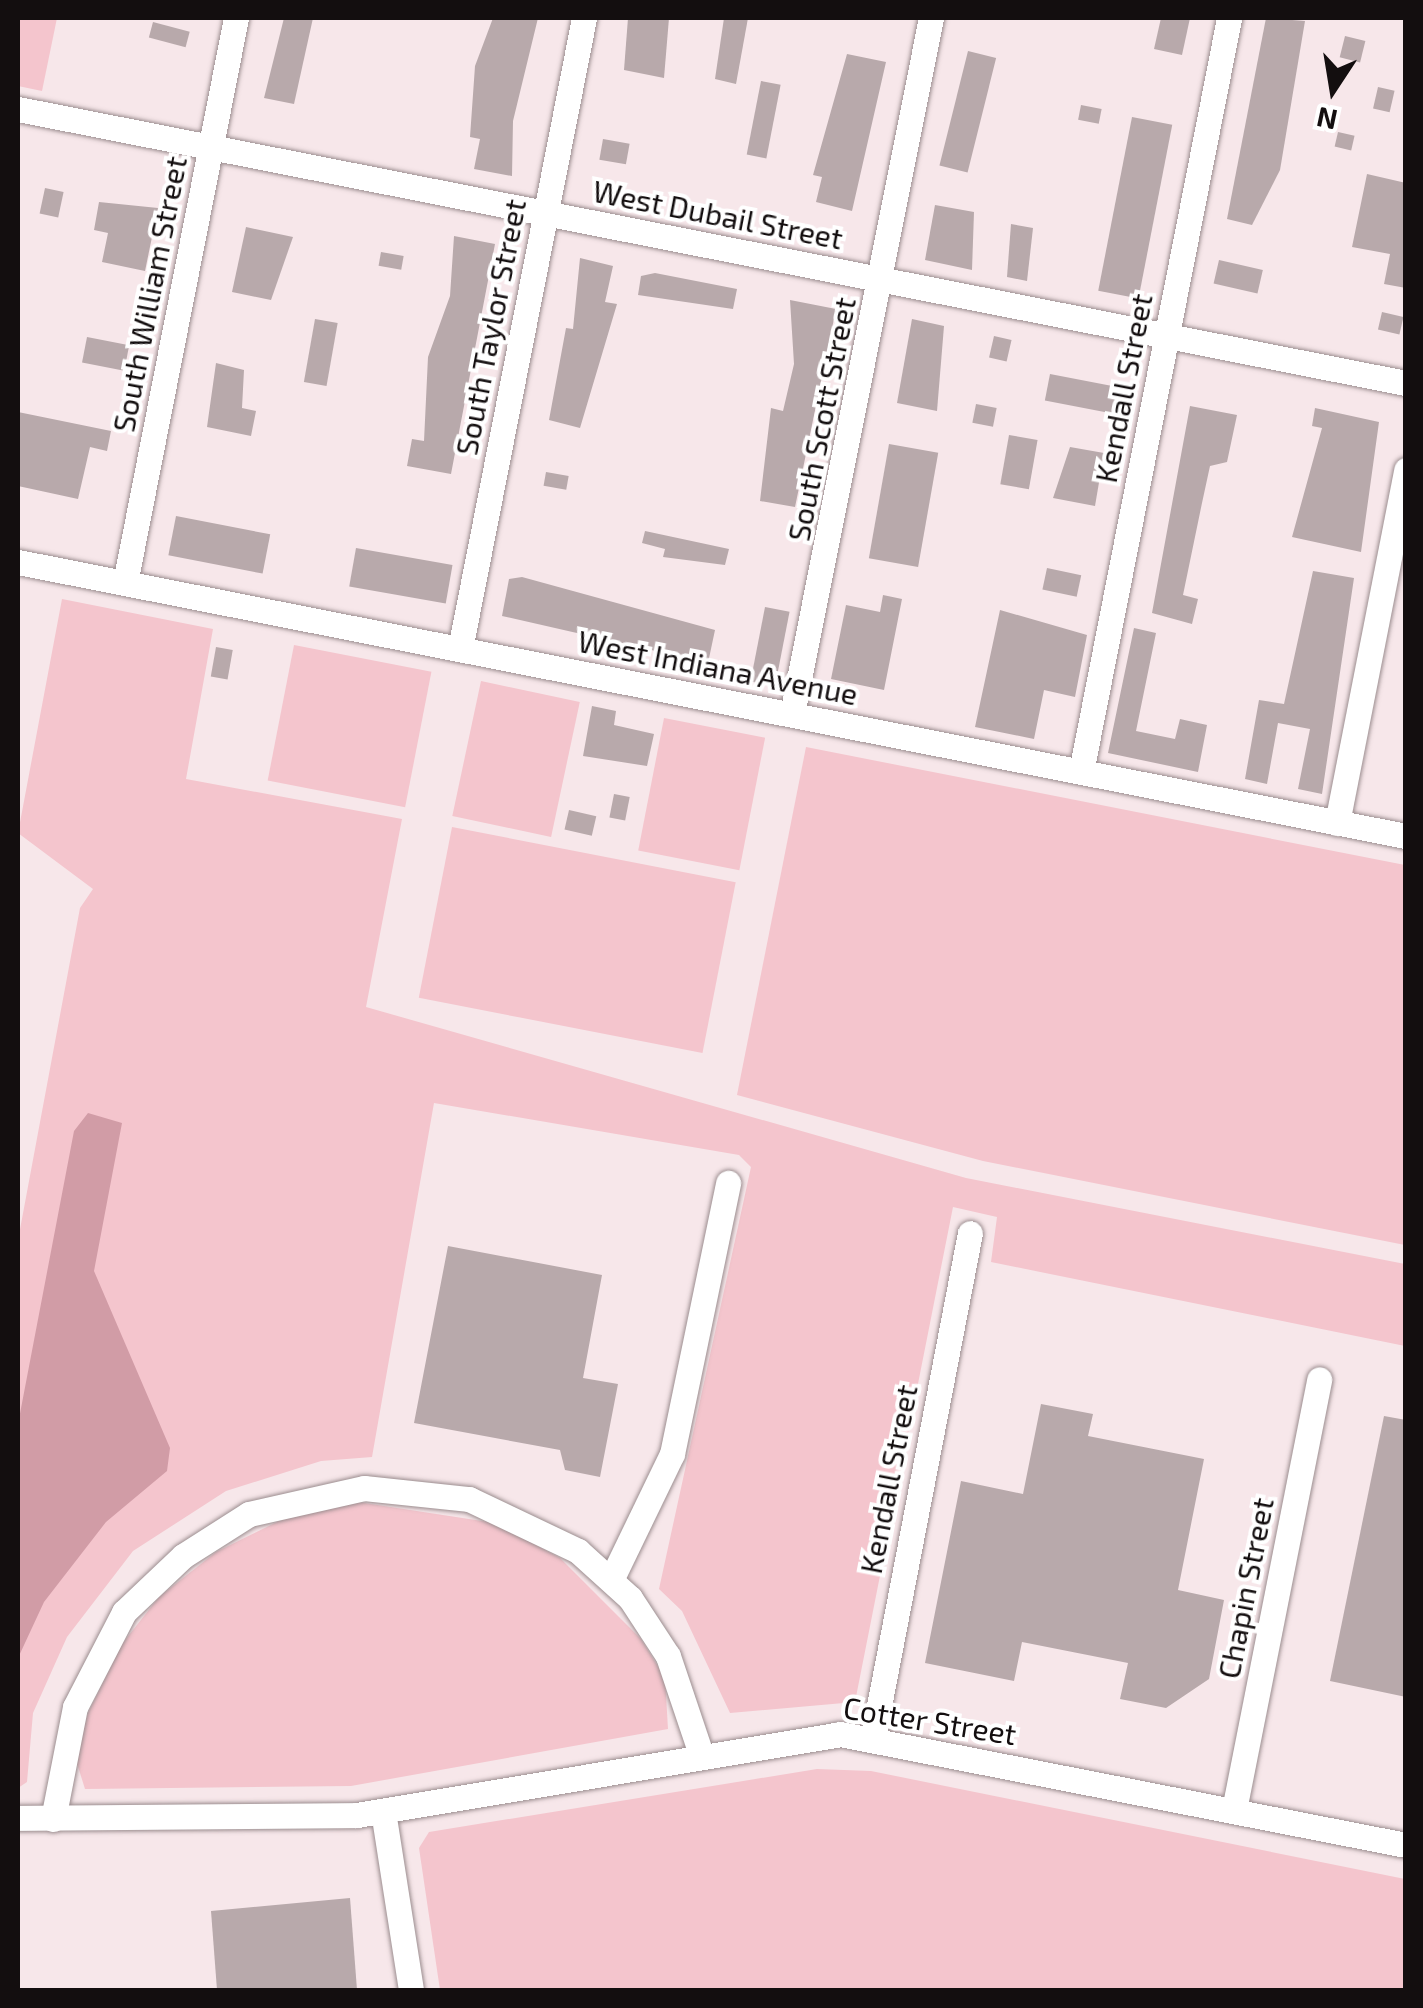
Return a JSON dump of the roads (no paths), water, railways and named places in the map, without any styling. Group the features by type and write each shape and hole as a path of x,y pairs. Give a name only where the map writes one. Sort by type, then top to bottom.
{"street":[{"name":"South William Street","path":"125,583 236,18"},
{"name":"South Taylor Street","path":"460,649 584,18"},
{"name":"South Scott Street","path":"792,714 932,18"},
{"name":"Kendall Street","path":"1081,772 1230,18"},
{"name":"West Dubail Street","path":"18,109 210,150 1406,383"},
{"path":"1337,823 1406,470"},
{"name":"West Indiana Avenue","path":"18,562 1406,836"},
{"path":"612,1578 672,1454 728,1183"},
{"name":"Kendall Street","path":"873,1737 970,1233"},
{"name":"Chapin Street","path":"1234,1810 1319,1379"},
{"path":"52,1819 74,1707 124,1612 184,1556 250,1514 352,1489 433,1491 530,1522 612,1578 682,1684 700,1751"},
{"name":"Cotter Street","path":"18,1818 383,1811 700,1751 873,1737 1406,1844"},
{"path":"383,1811 412,1990"}]}
